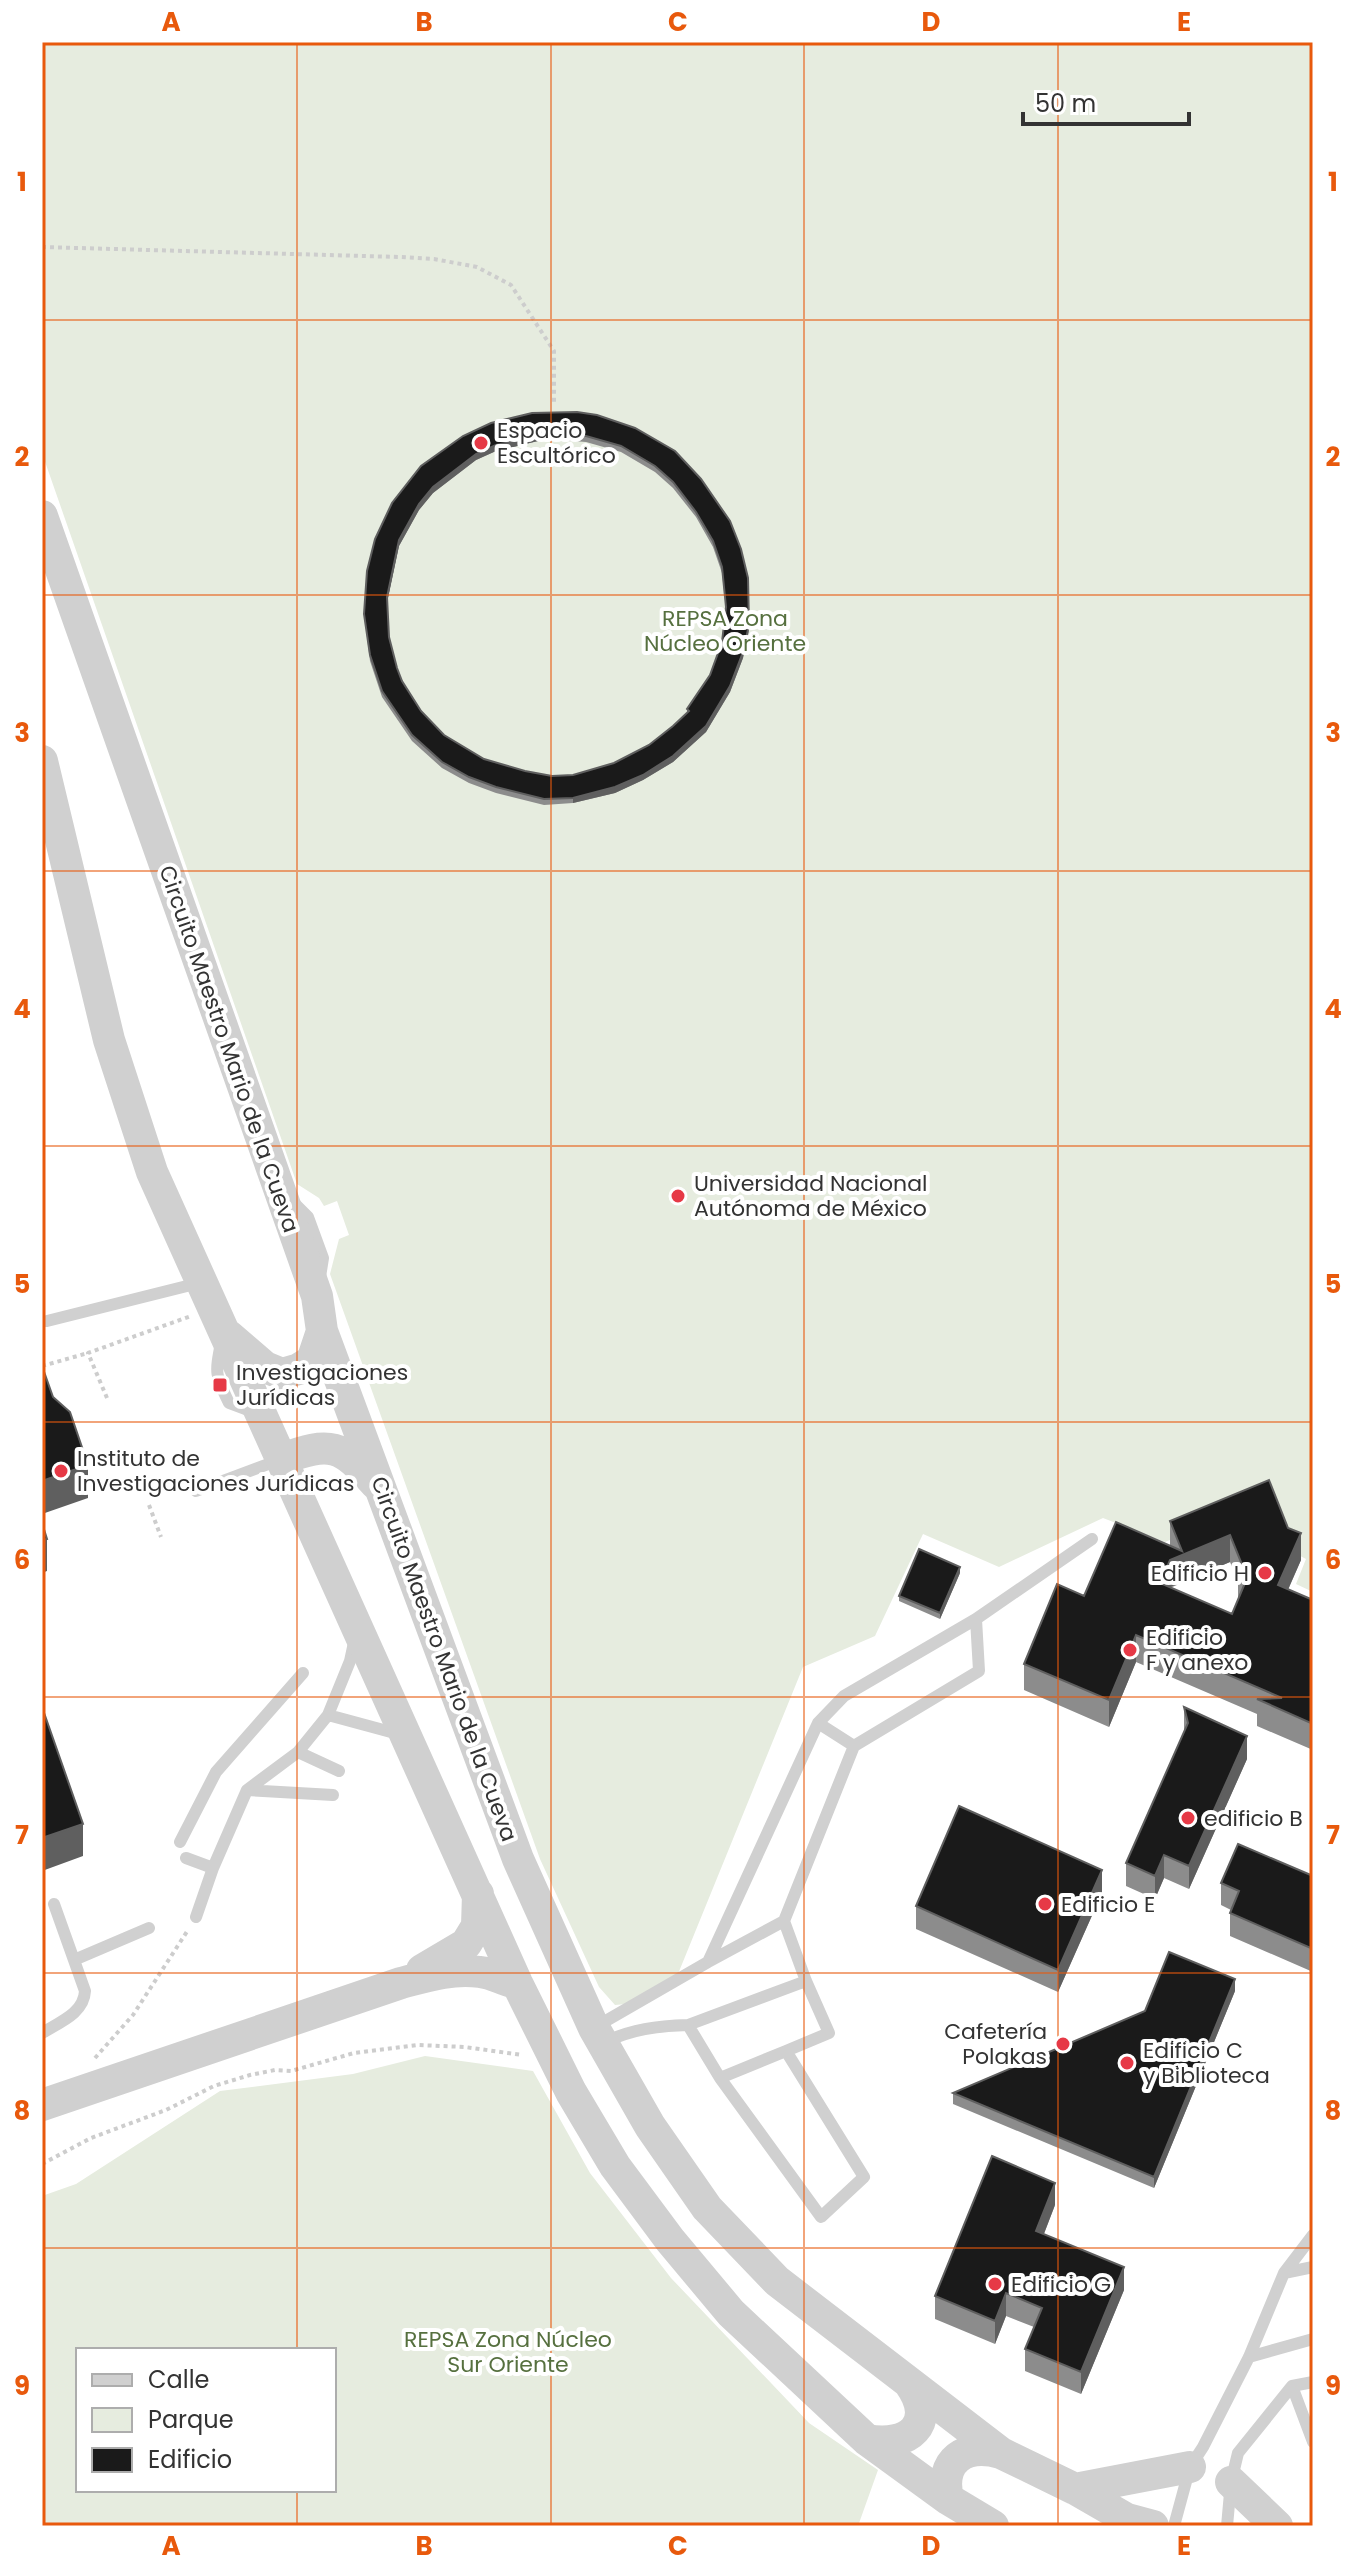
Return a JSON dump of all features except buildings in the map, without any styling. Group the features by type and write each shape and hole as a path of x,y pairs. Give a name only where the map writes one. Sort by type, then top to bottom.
{"street":[{"name":"Circuito Maestro Mario de la Cueva","path":"42,516 317,1296 322,1331 518,1859 598,2036 650,2126 707,2208 777,2281 1001,2453 1075,2489 1127,2519 1153,2526"},
{"path":"42,572 74,604"},
{"path":"42,761 46,791 109,1040 152,1172 555,2062 615,2166 670,2240 731,2313 867,2440 948,2499 993,2526"},
{"path":"213,1307 265,1367 282,1374 312,1361 322,1331"},
{"path":"282,1459 326,1446 345,1453 359,1464 383,1492"},
{"path":"401,1983 466,1944 477,1926 478,1894"},
{"path":"42,2105 401,1983 449,1971 483,1972 502,1981 517,1983"},
{"path":"867,2440 892,2443 914,2430 919,2422 920,2402 910,2384"},
{"path":"948,2499 945,2486 947,2473 962,2453 974,2449 1001,2453"},
{"path":"1075,2489 1190,2467"},
{"path":"1231,2482 1277,2526"}],"lane":[{"path":"47,1321 213,1307"},
{"path":"196,1491 282,1459"},
{"path":"708,1962 818,1723 844,1696 976,1619 1092,1539"},
{"path":"598,2036 614,2018 784,1921 854,1746 979,1671 976,1619"},
{"path":"196,1917 213,1868 247,1790 298,1752 328,1715 350,1661 357,1627"},
{"path":"180,1842 216,1772 303,1673"},
{"path":"328,1715 407,1736"},
{"path":"818,1723 854,1746"},
{"path":"298,1752 339,1771"},
{"path":"247,1790 333,1795"},
{"path":"186,1858 213,1868"},
{"path":"42,2033 77,2011 84,2002 85,1991 54,1904"},
{"path":"720,2078 829,2033 784,1921"},
{"path":"74,1960 149,1928"},
{"path":"598,2036 656,2026 688,2025 806,1981"},
{"path":"688,2025 720,2078 821,2217 864,2177 786,2051"},
{"path":"1174,2526 1190,2467 1249,2357 1284,2273 1313,2235"},
{"path":"1284,2273 1313,2267"},
{"path":"1249,2357 1313,2339"},
{"path":"1227,2526 1231,2482 1238,2453 1292,2386 1313,2382"},
{"path":"1292,2386 1313,2442"}],"path":[{"path":"42,247 400,257 477,267 511,285 554,351 554,404"},
{"path":"42,1366 88,1353 213,1307"},
{"path":"88,1353 107,1398"},
{"path":"149,1505 161,1537"},
{"path":"94,2058 133,2015 196,1917"},
{"path":"42,2164 91,2138 166,2110 214,2086 275,2070 291,2071 354,2053 417,2045 465,2047 555,2062"}],"green space":[{"name":"REPSA Zona Núcleo Oriente","path":"42,42 1313,42 1313,1592 1296,1584 1306,1559 1291,1551 1270,1500 1165,1542 1103,1518 999,1567 923,1534 875,1636 803,1667 678,1974 626,2004 615,2005 599,1987 540,1859 330,1274 339,1239 349,1235 337,1201 324,1206 319,1198 297,1184 42,453"},
{"name":"REPSA Zona Núcleo Sur Oriente","path":"425,2056 533,2071 590,2173 671,2278 809,2423 878,2470 858,2526 42,2526 42,2196 76,2184 220,2091 353,2074"}],"place":[{"name":"Espacio Escultórico","path":"481,443"},
{"name":"Universidad Nacional Autónoma de México","path":"678,1196"},
{"name":"Investigaciones Jurídicas","path":"220,1385"},
{"name":"Instituto de Investigaciones Jurídicas","path":"61,1471"},
{"name":"Edificio H","path":"1265,1573"},
{"name":"Edificio F y anexo","path":"1130,1650"},
{"name":"edificio B","path":"1188,1818"},
{"name":"Edificio E","path":"1045,1904"},
{"name":"Cafetería Polakas","path":"1063,2044"},
{"name":"Edificio C y Biblioteca","path":"1127,2063"},
{"name":"Edificio G","path":"995,2284"}]}
